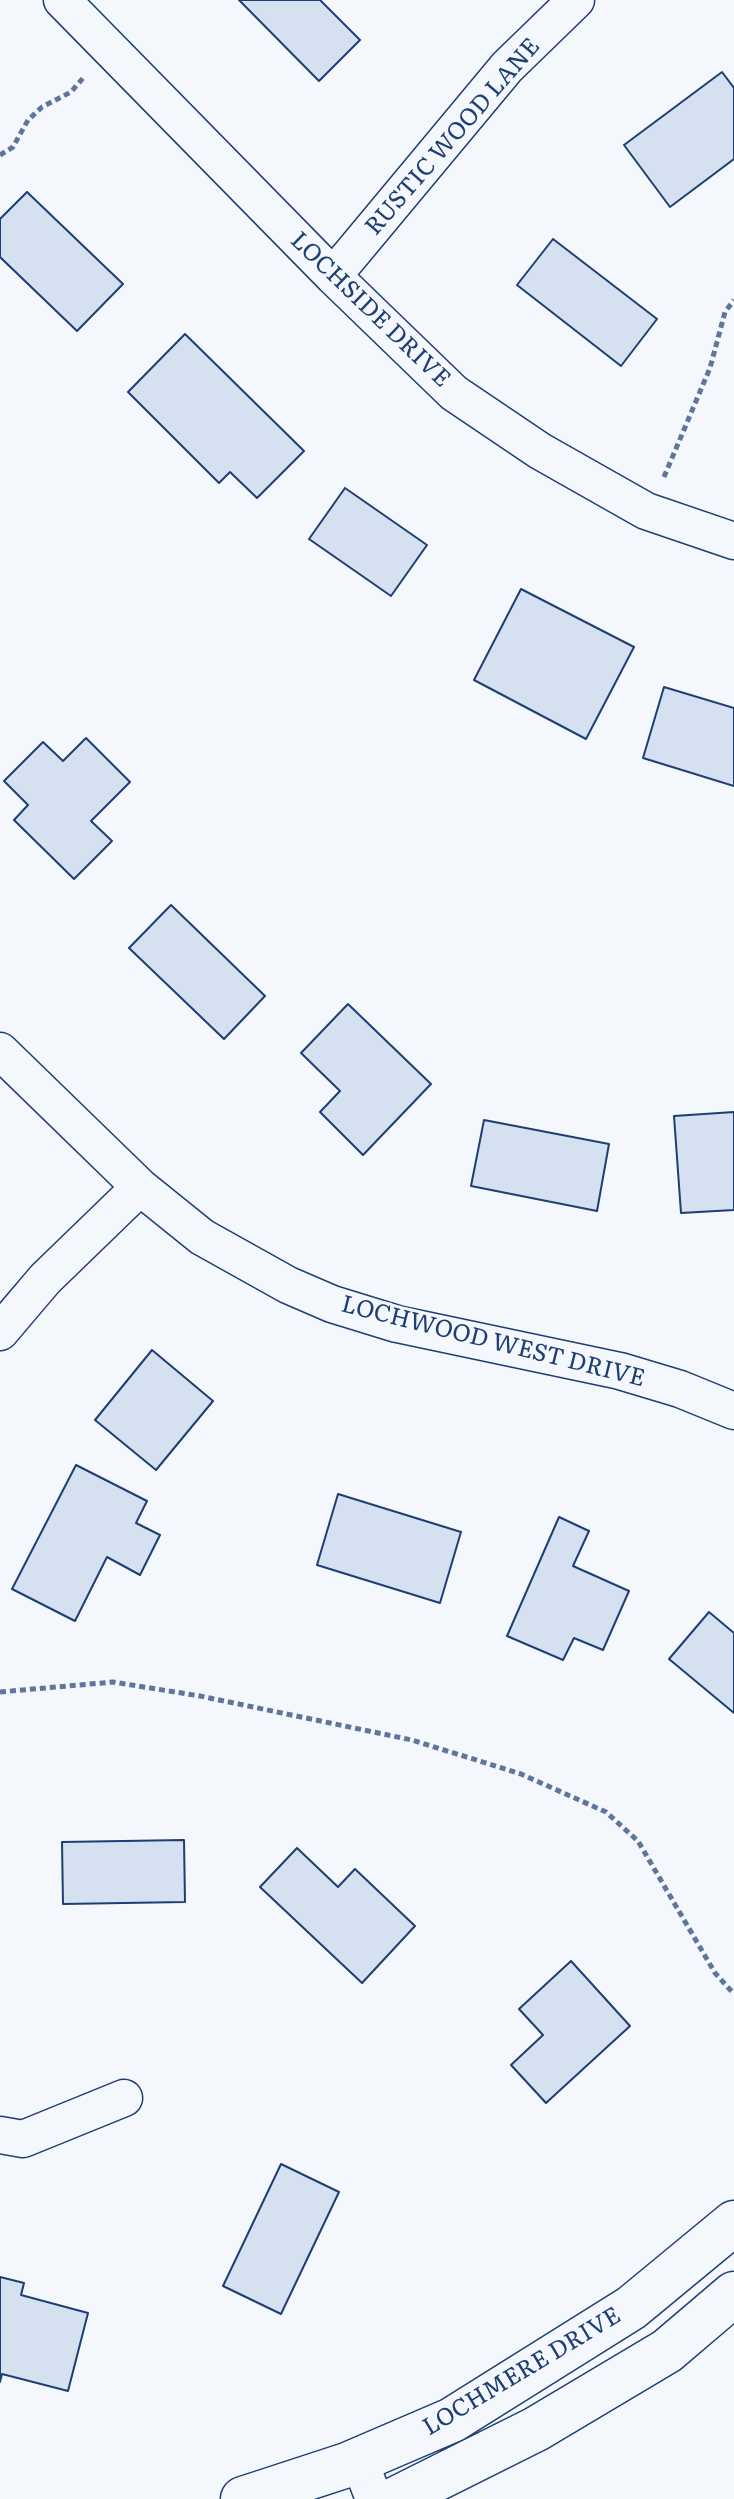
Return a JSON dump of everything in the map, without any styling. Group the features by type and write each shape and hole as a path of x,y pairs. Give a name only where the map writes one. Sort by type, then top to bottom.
{"street":[{"name":"RUSTIC WOOD LANE","path":"333,276 507,67 576,0"},
{"name":"LOCHSIDE DRIVE","path":"73,11 333,276 454,393 540,451 646,511 734,541"},
{"name":"LOCHWOOD WEST DRIVE","path":"0,1051 140,1187 202,1237 288,1285 332,1304 397,1324 620,1371 680,1389 734,1411"},
{"path":"0,1332 45,1279 140,1187"},
{"path":"0,2135 23,2139 124,2098"},
{"name":"LOCHMERE DRIVE","path":"243,2499 366,2480 452,2420 631,2308 734,2223"},
{"name":"LOCHMERE DRIVE","path":"396,2499 536,2429 667,2351 734,2294"}],"path":[{"path":"0,155 13,147 28,120 42,107 71,92 83,79 73,11"},
{"path":"646,511 710,368 725,312 734,300"},
{"path":"0,1692 113,1682 200,1696 412,1740 521,1774 606,1812 638,1841 715,1973 734,1994"}],"building":[{"path":"239,0 320,0 360,40 319,81"},
{"path":"722,72 734,88 734,159 670,207 624,145"},
{"path":"27,192 123,284 77,331 0,257 0,219"},
{"path":"553,239 657,319 621,366 517,285"},
{"path":"185,334 304,451 257,498 230,472 219,483 128,392"},
{"path":"345,488 427,545 391,596 309,539"},
{"path":"521,589 634,647 586,739 474,680"},
{"path":"664,687 734,708 734,786 643,758"},
{"path":"86,738 130,782 91,821 112,841 74,879 14,820 28,805 4,781 43,742 63,761"},
{"path":"171,905 265,996 224,1039 129,948"},
{"path":"348,1004 431,1084 363,1155 320,1112 340,1091 301,1053"},
{"path":"734,1112 734,1210 681,1213 674,1116"},
{"path":"484,1120 609,1144 597,1211 471,1186"},
{"path":"152,1350 213,1401 156,1470 95,1420"},
{"path":"76,1465 147,1501 136,1523 160,1535 140,1575 107,1557 75,1621 12,1589"},
{"path":"338,1494 461,1532 440,1603 317,1565"},
{"path":"559,1517 589,1531 573,1566 629,1591 603,1650 574,1638 563,1660 507,1636"},
{"path":"709,1612 734,1633 734,1713 669,1659"},
{"path":"184,1840 185,1902 63,1904 62,1842"},
{"path":"297,1848 338,1887 355,1869 415,1926 362,1983 260,1887"},
{"path":"571,1961 630,2026 546,2103 511,2065 543,2035 519,2009"},
{"path":"281,2164 339,2192 281,2314 223,2286"},
{"path":"0,2277 24,2283 21,2295 88,2313 68,2391 2,2374 0,2382"}]}
